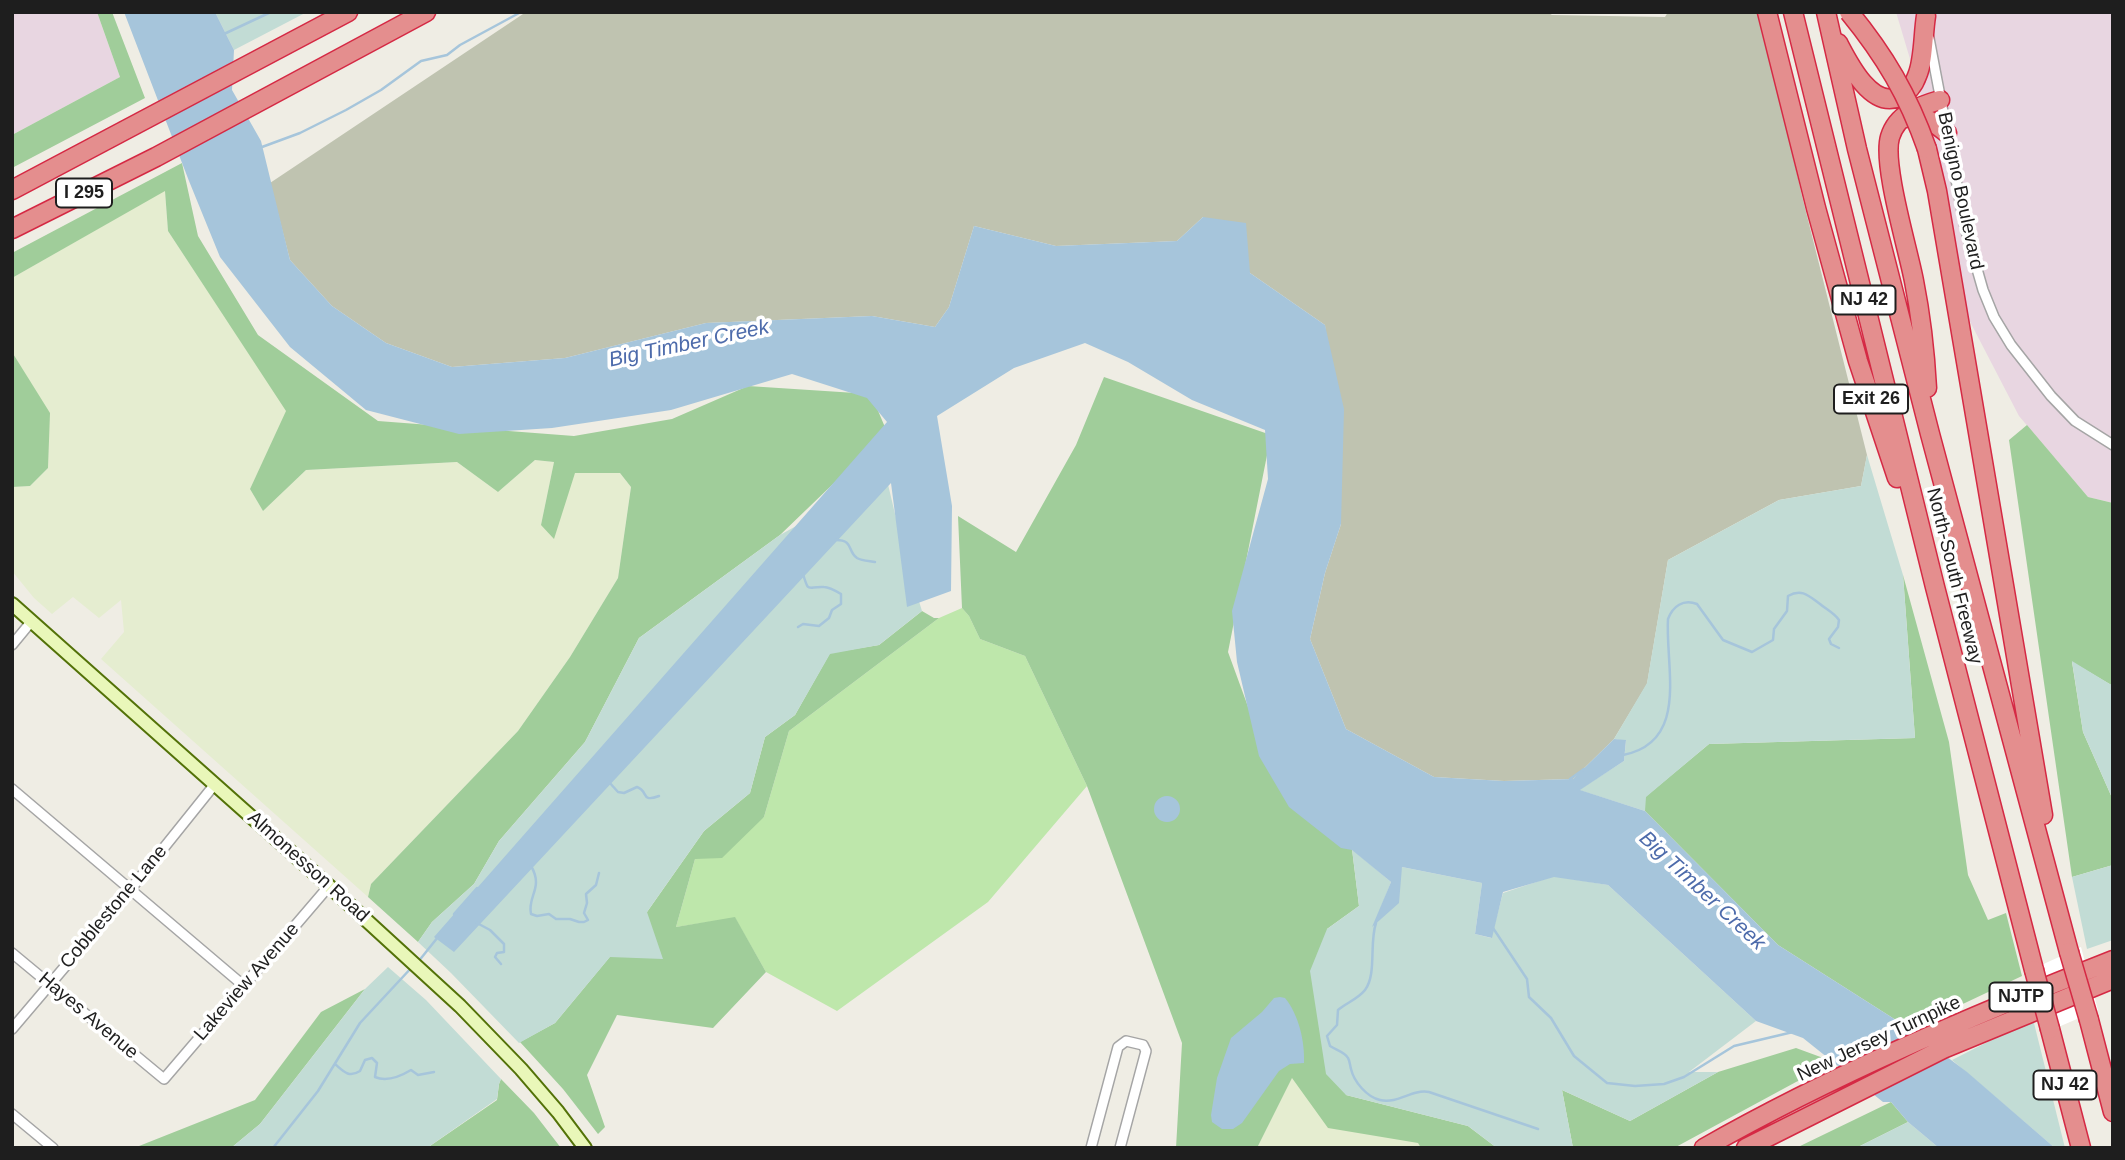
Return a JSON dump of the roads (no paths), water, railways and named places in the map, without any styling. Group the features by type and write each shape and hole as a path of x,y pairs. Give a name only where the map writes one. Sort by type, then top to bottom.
{"highway":[{"name":"I 295","path":"12,190 348,12"},
{"name":"I 295","path":"12,229 156,157 426,12"},
{"path":"346,55 435,12"},
{"name":"Exit 26","path":"1767,12 1858,361 1935,587"},
{"name":"North-South Freeway","path":"1793,12 1935,587 2080,1144"},
{"path":"1849,12 1897,78 1915,116 1935,181 2061,922"},
{"path":"1898,97 1908,90 1918,74 1926,14"},
{"path":"1828,20 1844,54 1867,88 1883,98 1939,95"},
{"name":"North-South Freeway","path":"1828,20 1857,149 1930,433 2113,1112"},
{"path":"1930,433 1924,347 1914,281 1889,159 1889,140 1894,127 1902,119 1939,95"},
{"path":"1902,119 1916,115 1923,117 1947,133"},
{"name":"New Jersey Turnpike","path":"1704,1148 1826,1085 1929,1037 2113,960"},
{"name":"New Jersey Turnpike","path":"1746,1148 1944,1049 2113,979"}],"main road":[{"name":"Almonesson Road","path":"12,604 425,972 521,1069 586,1148"}],"street":[{"name":"Benigno Boulevard","path":"1926,14 1939,95 1974,263 1994,317 2011,345 2051,396 2076,421 2113,444"},
{"path":"12,645 31,622"},
{"name":"Cobblestone Lane","path":"12,1029 131,890 215,784"},
{"path":"12,789 244,986"},
{"name":"Lakeview Avenue","path":"164,1079 329,886"},
{"name":"Hayes Avenue","path":"12,953 164,1079"},
{"path":"1091,1148 1118,1047 1126,1041 1143,1045 1146,1051 1120,1148"},
{"path":"12,1114 53,1148"}],"water":[{"name":"Big Timber Creek","path":"124,12 215,12 234,50 232,90 261,141 290,260 332,306 386,343 452,367 565,358 706,323 872,316 935,327 949,307 974,226 1056,246 1177,241 1203,217 1246,223 1250,273 1325,325 1344,409 1341,524 1325,573 1310,639 1346,729 1434,777 1504,781 1573,779 1614,739 1626,740 1624,761 1580,790 1645,811 1778,945 1910,1029 1967,1072 2055,1148 1939,1148 1908,1122 1891,1102 1883,1102 1803,1038 1756,1021 1608,885 1554,877 1503,892 1492,938 1475,934 1482,883 1402,867 1399,903 1372,927 1391,882 1352,850 1341,848 1289,807 1259,756 1237,662 1232,611 1268,479 1265,430 1192,400 1128,362 1085,343 1014,368 937,416 952,506 951,591 907,607 891,483 454,952 434,937 887,422 867,398 792,374 671,410 552,428 459,434 366,410 290,347 220,257"},
{"path":"1167,796 1176,800 1180,809 1176,818 1167,822 1158,818 1154,809 1158,800"},
{"path":"1274,998 1285,998 1297,1020 1304,1063 1290,1064 1279,1071 1242,1123 1233,1129 1222,1129 1212,1122 1211,1115 1217,1078 1231,1038"}],"waterway":[{"path":"224,34 271,12"},
{"path":"262,147 300,133 346,110 381,90 421,61 447,55 460,45 521,12"},
{"path":"836,540 848,544 857,558 875,562"},
{"path":"798,627 803,624 819,626 829,618 832,610 841,604 841,594 826,587 809,588 803,574"},
{"path":"1623,755 1644,747 1658,735 1666,719 1670,700 1668,619 1679,605 1687,602 1697,604 1723,640 1752,652 1773,640 1774,629 1787,611 1788,596 1805,594 1839,620 1838,627 1829,639 1831,644 1839,648"},
{"path":"1570,779 1584,769"},
{"path":"609,782 618,792 624,793 637,787 649,798 659,796"},
{"path":"531,866 536,880 531,914 549,914 556,919 579,922 588,920 584,913 586,894 596,885 599,873"},
{"path":"454,914 477,888"},
{"path":"477,923 490,930 504,944 504,952 497,953 495,957 501,964"},
{"path":"1376,923 1369,983 1362,993 1338,1010 1337,1025 1327,1036 1330,1046 1348,1058 1358,1084 1370,1096 1380,1100 1387,1101 1429,1092 1538,1129"},
{"path":"1493,928 1527,979 1529,997 1551,1018 1574,1056 1607,1083 1635,1086 1664,1084 1684,1077 1734,1046 1793,1032"},
{"path":"418,962 438,937"},
{"path":"273,1148 318,1091 360,1023 413,966"},
{"path":"335,1064 344,1072 353,1074 360,1071 365,1060 372,1058 377,1063 375,1077 384,1079 411,1070 418,1075 434,1072"}]}
